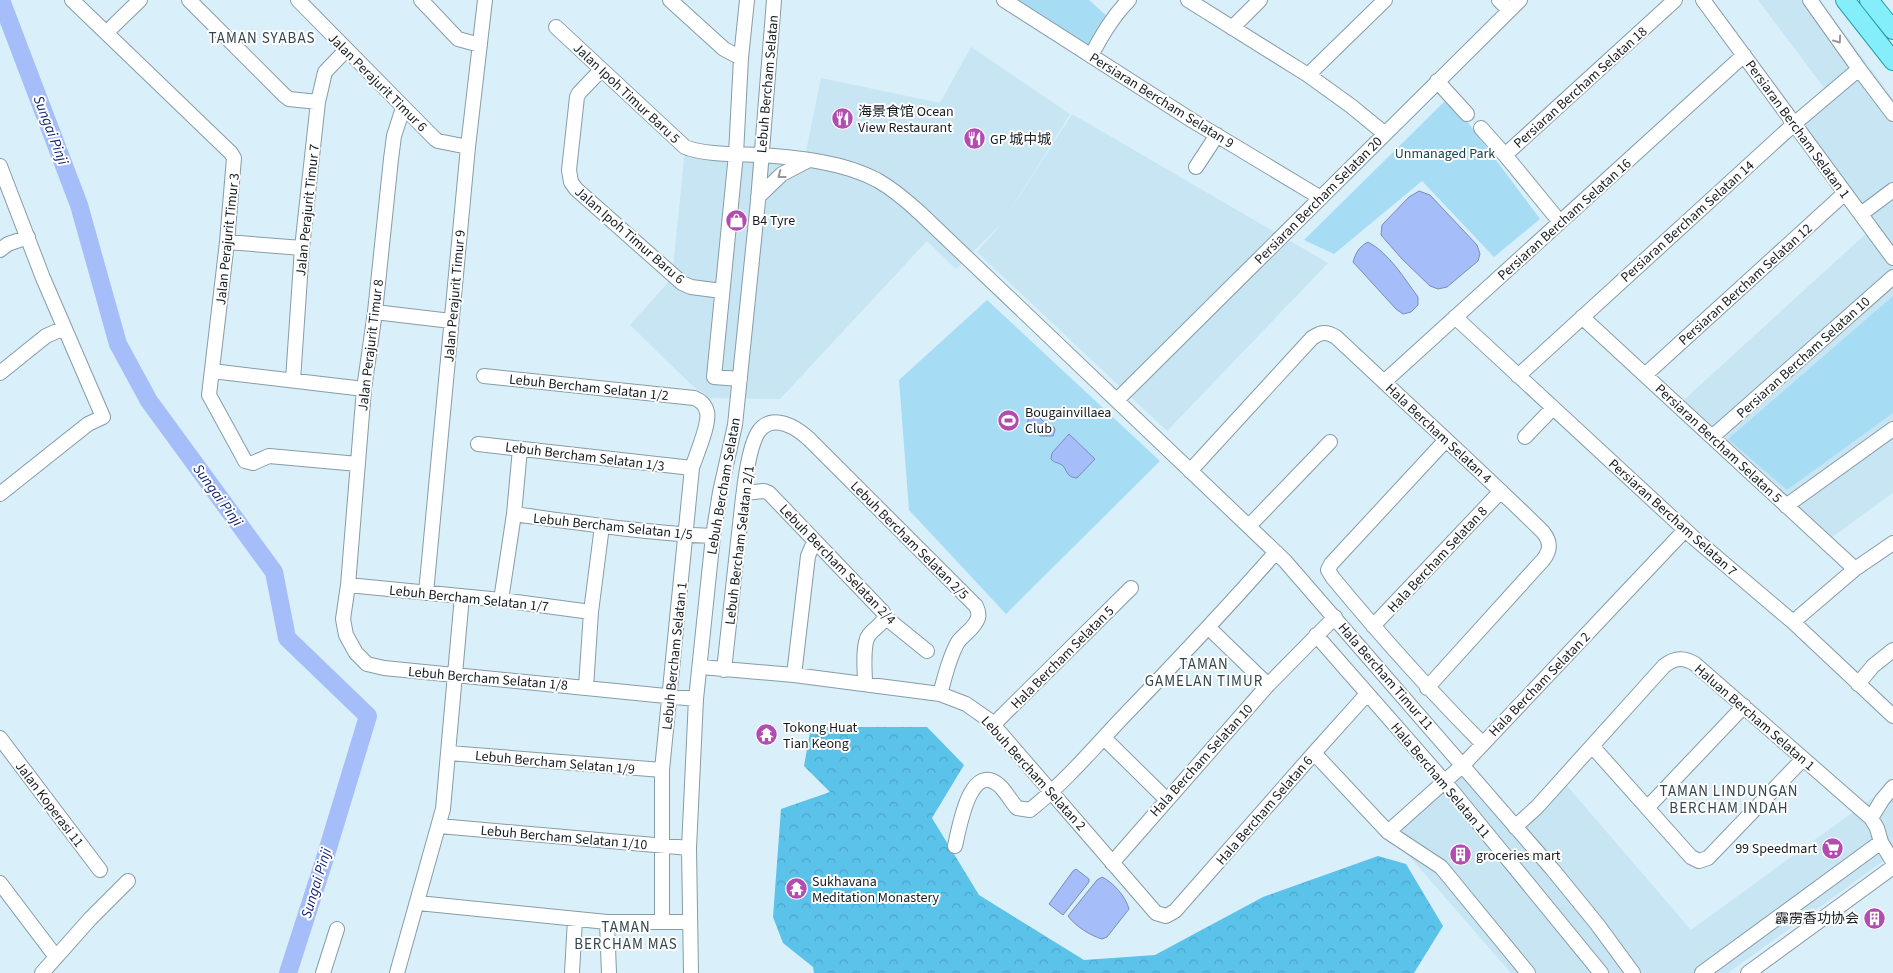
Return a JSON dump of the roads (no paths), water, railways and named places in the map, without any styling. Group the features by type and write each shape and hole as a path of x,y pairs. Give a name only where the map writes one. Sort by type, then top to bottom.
{"main road":[{"path":"1845,0 1890,55"},
{"path":"1869,0 1893,30"}],"street":[{"name":"Jalan Perajurit Timur 3","path":"72,0 233,155 235,164 209,395 243,457 249,463 257,462 269,456 358,464"},
{"path":"107,32 140,0"},
{"path":"189,0 289,99 318,102"},
{"name":"Jalan Perajurit Timur 6","path":"298,0 438,142 468,147"},
{"path":"421,0 458,39 480,45"},
{"name":"Jalan Perajurit Timur 9","path":"426,593 468,147 485,0"},
{"path":"670,0 724,49 741,58"},
{"path":"740,379 714,377 736,154 741,58 747,0"},
{"name":"Lebuh Bercham Selatan","path":"690,973 689,848 696,699 701,667 713,536 720,492 735,425 762,155 774,0"},
{"name":"Persiaran Bercham Selatan 9","path":"1004,0 1216,135 1321,198"},
{"path":"1188,0 1308,75 1384,133"},
{"path":"1232,28 1260,0"},
{"path":"1308,75 1385,0"},
{"name":"Persiaran Bercham Selatan 20","path":"1116,400 1437,81 1504,5 1520,0"},
{"name":"Persiaran Bercham Selatan 18","path":"1560,222 1505,155 1675,0"},
{"name":"Persiaran Bercham Selatan 1","path":"1704,0 1893,258"},
{"path":"1810,0 1893,114"},
{"path":"1092,56 1121,3"},
{"name":"Jalan Ipoh Timur Baru 5","path":"556,27 685,146 693,149 736,154 809,160"},
{"name":"Jalan Perajurit Timur 7","path":"293,380 302,248 318,102 325,72 346,50"},
{"name":"Persiaran Bercham Selatan 16","path":"1384,382 1744,55"},
{"name":"Persiaran Bercham Selatan 14","path":"1518,376 1794,124 1859,69"},
{"name":"Jalan Ipoh Timur Baru 6","path":"601,70 577,96 569,170 571,182 682,283 691,287 722,291"},
{"path":"1437,81 1467,114"},
{"name":"Jalan Perajurit Timur 8","path":"348,585 364,389 375,312 391,159 394,136 404,108"},
{"path":"1481,128 1505,155"},
{"path":"1196,167 1216,135"},
{"path":"758,197 782,174 809,160"},
{"name":"Hala Bercham Timur 11","path":"809,160 862,173 879,181 898,194 956,246 1276,552 1309,587 1573,894 1634,973"},
{"path":"0,166 64,328 103,416 88,424 0,494"},
{"path":"1861,214 1893,190"},
{"name":"Persiaran Bercham Selatan 12","path":"1646,376 1845,193"},
{"path":"0,250 8,244 28,237"},
{"path":"227,242 302,248"},
{"name":"Persiaran Bercham Selatan 10","path":"1712,437 1893,277"},
{"path":"375,312 451,321"},
{"name":"Persiaran Bercham Selatan 7","path":"1455,317 1685,530 1793,622 1893,716"},
{"name":"Persiaran Bercham Selatan 5","path":"1582,317 1855,569"},
{"path":"0,373 46,336 64,328"},
{"name":"Hala Bercham Selatan 4","path":"1190,471 1312,338 1320,333 1328,332 1336,337 1445,441 1501,491 1548,538 1550,545 1549,553 1428,688"},
{"path":"212,371 364,389"},
{"name":"Lebuh Bercham Selatan 1/2","path":"484,376 694,398"},
{"name":"Lebuh Bercham Selatan 1","path":"662,922 662,770 692,468 708,416 704,405 694,398"},
{"path":"1525,437 1553,408"},
{"name":"Lebuh Bercham Selatan 2/5","path":"766,425 782,423 802,432 976,606 977,620 953,651 940,694"},
{"name":"Lebuh Bercham Selatan 2/1","path":"724,670 744,493 754,442 759,432 766,425"},
{"path":"1786,506 1893,429"},
{"path":"1309,587 1330,567 1445,441"},
{"path":"1249,526 1330,442"},
{"name":"Lebuh Bercham Selatan 1/3","path":"478,444 692,468"},
{"path":"501,600 514,514 520,449"},
{"name":"Lebuh Bercham Selatan 2/4","path":"744,493 757,491 769,494 883,612 885,617 927,651"},
{"name":"Hala Bercham Selatan 8","path":"1373,626 1501,491"},
{"name":"Lebuh Bercham Selatan 1/5","path":"514,514 602,526 713,536"},
{"path":"586,687 591,612 602,526"},
{"name":"Hala Bercham Selatan 2","path":"1388,832 1463,765 1685,530"},
{"path":"794,675 808,556 814,542"},
{"path":"1793,622 1855,569 1893,543"},
{"path":"955,846 965,806 974,786 981,781 991,781 999,786 1017,808 1030,810 1051,792 1209,628 1276,552"},
{"path":"1330,567 1373,626 1428,688 1482,743"},
{"name":"Lebuh Bercham Selatan 1/7","path":"348,585 501,600 591,612"},
{"name":"Lebuh Bercham Selatan 1/8","path":"348,585 343,628 352,647 367,664 384,668 696,699"},
{"name":"Hala Bercham Selatan 5","path":"993,725 1131,588"},
{"path":"397,973 443,809 462,596"},
{"path":"865,683 866,641 868,636 883,622 885,617"},
{"name":"Hala Bercham Selatan 10","path":"1112,863 1166,799 1268,685 1335,617"},
{"path":"1209,628 1268,685"},
{"name":"Hala Bercham Selatan 11","path":"1316,635 1444,781 1601,973"},
{"path":"1858,684 1873,666 1893,650"},
{"name":"Haluan Bercham Selatan 1","path":"1515,827 1537,807 1664,666 1676,659 1683,658 1696,664 1871,818"},
{"name":"Lebuh Bercham Selatan 2","path":"701,667 865,683 940,694 966,704 979,712 993,725 1156,913"},
{"name":"Hala Bercham Selatan 6","path":"1156,913 1166,916 1175,911 1368,694"},
{"path":"1647,808 1744,706"},
{"name":"Jalan Koperasi 11","path":"0,738 100,870"},
{"path":"1104,738 1166,799"},
{"path":"1592,746 1691,857 1699,861 1704,860 1803,759"},
{"name":"Lebuh Bercham Selatan 1/9","path":"449,753 662,770"},
{"path":"1314,753 1388,832 1440,867 1528,973"},
{"path":"1893,787 1871,818 1878,830 1881,842 1893,862"},
{"name":"Lebuh Bercham Selatan 1/10","path":"439,826 689,848"},
{"path":"1702,973 1881,842"},
{"path":"1748,973 1893,867"},
{"path":"42,973 90,919 128,881"},
{"path":"1,886 56,957"},
{"path":"418,903 607,922 689,922"},
{"path":"572,973 575,919"},
{"path":"607,922 609,973"},
{"path":"323,973 338,929"}],"waterway":[{"name":"Sungai Pinji","path":"1,0 79,205 118,344 149,401 274,572 287,638 368,716 288,973"}],"place":[{"name":"海景食馆 Ocean View Restaurant","path":"842,119"},
{"name":"GP 城中城","path":"974,139"},
{"name":"B4 Tyre","path":"736,220"},
{"name":"Bougainvillaea Club","path":"1009,420"},
{"name":"Tokong Huat Tian Keong","path":"767,735"},
{"name":"99 Speedmart","path":"1833,848"},
{"name":"groceries mart","path":"1460,855"},
{"name":"Sukhavana Meditation Monastery","path":"796,889"},
{"name":"霹雳香功协会","path":"1875,918"}],"district":[{"name":"TAMAN SYABAS","path":"262,38"},
{"name":"TAMAN GAMELAN TIMUR","path":"1204,672"},
{"name":"TAMAN LINDUNGAN BERCHAM INDAH","path":"1729,800"},
{"name":"TAMAN BERCHAM MAS","path":"626,936"}],"park label":[{"name":"Unmanaged Park","path":"1445,153"}]}
